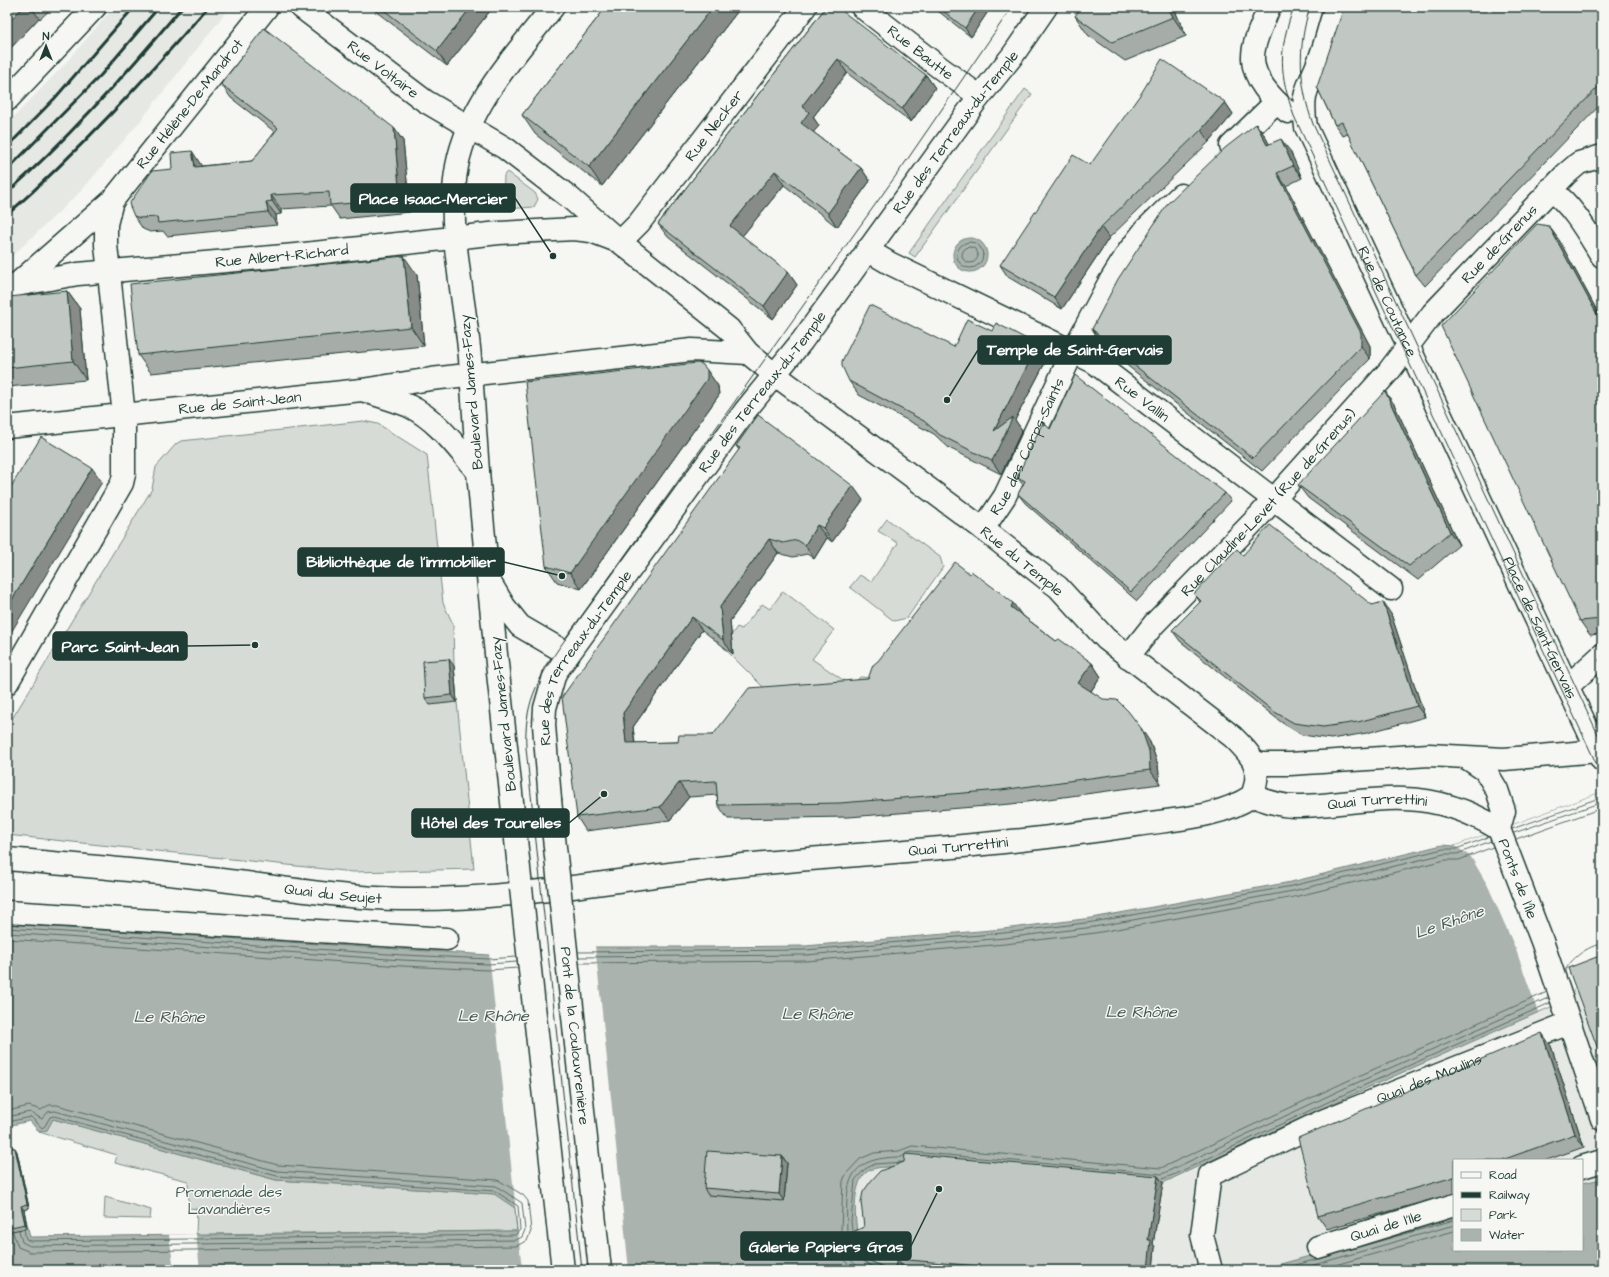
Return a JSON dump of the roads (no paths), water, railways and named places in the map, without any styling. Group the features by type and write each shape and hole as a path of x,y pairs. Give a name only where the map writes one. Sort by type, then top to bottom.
{"street":[{"path":"7,100 95,7"},
{"name":"Rue Hélène-De-Mandrot","path":"12,289 112,201 267,7"},
{"name":"Rue Voltaire","path":"300,7 425,102 505,148 569,197 620,242"},
{"name":"Boulevard James-Fazy","path":"553,7 486,95 469,128 463,144 455,181 456,237 471,375 478,472 563,1270"},
{"name":"Rue Necker","path":"620,242 639,223 805,7"},
{"name":"Rue Bautte","path":"862,7 979,96"},
{"name":"Rue des Terreaux-du-Temple","path":"550,800 544,737 545,708 555,673 774,374 802,340 979,96 1012,55 1046,7"},
{"path":"1269,7 1253,56 1254,66 1259,77 1276,102 1306,127"},
{"name":"Rue de Coutance","path":"1336,7 1321,55 1304,95 1303,110 1306,127 1483,505"},
{"path":"1219,158 1260,120 1276,102"},
{"name":"Rue de-Grenus","path":"1409,346 1433,313 1550,189 1579,163 1602,156"},
{"name":"Rue des Corps-Saints","path":"983,529 1005,496 1072,351 1129,251 1146,229 1195,182"},
{"path":"1550,189 1563,199 1580,219 1602,256"},
{"name":"Rue Hélène-De-Mandrot","path":"12,289 44,279 108,271 106,224 112,201"},
{"name":"Rue Albert-Richard","path":"108,271 296,255 456,237 574,229 591,231 620,242"},
{"name":"Rue du Temple","path":"620,242 729,329 748,353 774,374 983,529 1058,588 1106,639 1233,737 1251,756 1255,764"},
{"name":"Rue Vallin","path":"867,250 891,264 1094,362 1391,589"},
{"path":"7,683 122,483 125,454 124,416 108,271"},
{"name":"Rue Claudine-Levet (Rue de-Grenus)","path":"1128,657 1154,624 1274,500 1389,371 1409,346"},
{"name":"Rue de Saint-Jean","path":"7,427 362,390 431,379 692,350 748,353"},
{"path":"362,390 409,406 424,416 442,430 478,472"},
{"name":"Place de Saint-Gervais","path":"1459,757 1504,759 1601,753 1483,505"},
{"path":"489,581 504,606 520,626 568,654"},
{"path":"1568,686 1602,655"},
{"path":"1252,796 1257,779 1255,764 1290,764 1429,755 1459,757"},
{"name":"Ponts de l'Île","path":"1459,757 1485,770 1497,790 1504,811 1499,829 1515,867 1602,1119"},
{"name":"Quai Turrettini","path":"659,875 756,864 1055,837 1211,814 1237,806 1252,796 1292,806 1405,799 1429,802 1460,808 1483,819 1499,829"},
{"name":"Pont de la Coulouvrenière","path":"550,800 600,1270"},
{"name":"Quai du Seujet","path":"7,859 137,870 359,896 401,899 477,896 563,889 659,875"},
{"path":"7,912 446,939"},
{"name":"Quai des Moulins","path":"1211,1270 1202,1235 1210,1175 1325,1120 1570,1023"},
{"path":"1583,1167 1602,1160"},
{"name":"Quai de l'Ile","path":"1318,1247 1453,1205"}],"water":[{"path":"970,238 976,239 982,243 986,249 986,261 982,267 976,271 970,272 964,271 958,267 954,261 953,255 954,249 958,243 964,239"},
{"name":"Le Rhône","path":"1602,792 1577,980 1571,998 1349,1096 1163,1183 910,1161 901,1165 871,1169 862,1178 858,1188 855,1213 856,1227 863,1260 879,1270 7,1270 7,1126 7,924 489,955 595,947 805,946 1003,929 1092,918 1291,882 1442,845 1455,846","holes":["53,1119 276,1180 494,1194 515,1208 517,1231 30,1237 24,1210 29,1208 17,1152 13,1152 7,1126 30,1121 39,1132 47,1130"]},
{"path":"1602,1179 1602,1270 1259,1270 1453,1216 1453,1251 1583,1251 1583,1183"},
{"path":"902,1266 950,1270 901,1270"}],"tram line":[{"path":"582,1270 526,748 527,719 533,695 544,672 559,648 907,160 1012,7"},
{"path":"1294,7 1285,36 1282,62 1285,87 1294,116 1602,776"},
{"path":"1310,7 1303,37 1301,66 1305,95 1313,124 1602,743"}],"railway":[{"path":"7,147 55,98 134,7"},
{"path":"7,170 101,75 159,7"},
{"path":"7,193 54,149 98,103 182,7"},
{"path":"7,215 60,166 160,61 208,7"}],"place":[{"name":"Place Isaac-Mercier","path":"553,256"},
{"name":"Temple de Saint-Gervais","path":"947,400"},
{"name":"Bibliothèque de l'immobilier","path":"562,576"},
{"name":"Parc Saint-Jean","path":"255,645"},
{"name":"Hôtel des Tourelles","path":"604,794"},
{"name":"Galerie Papiers Gras","path":"939,1189"}],"park label":[{"name":"Promenade des Lavandières","path":"229,1200"}]}
